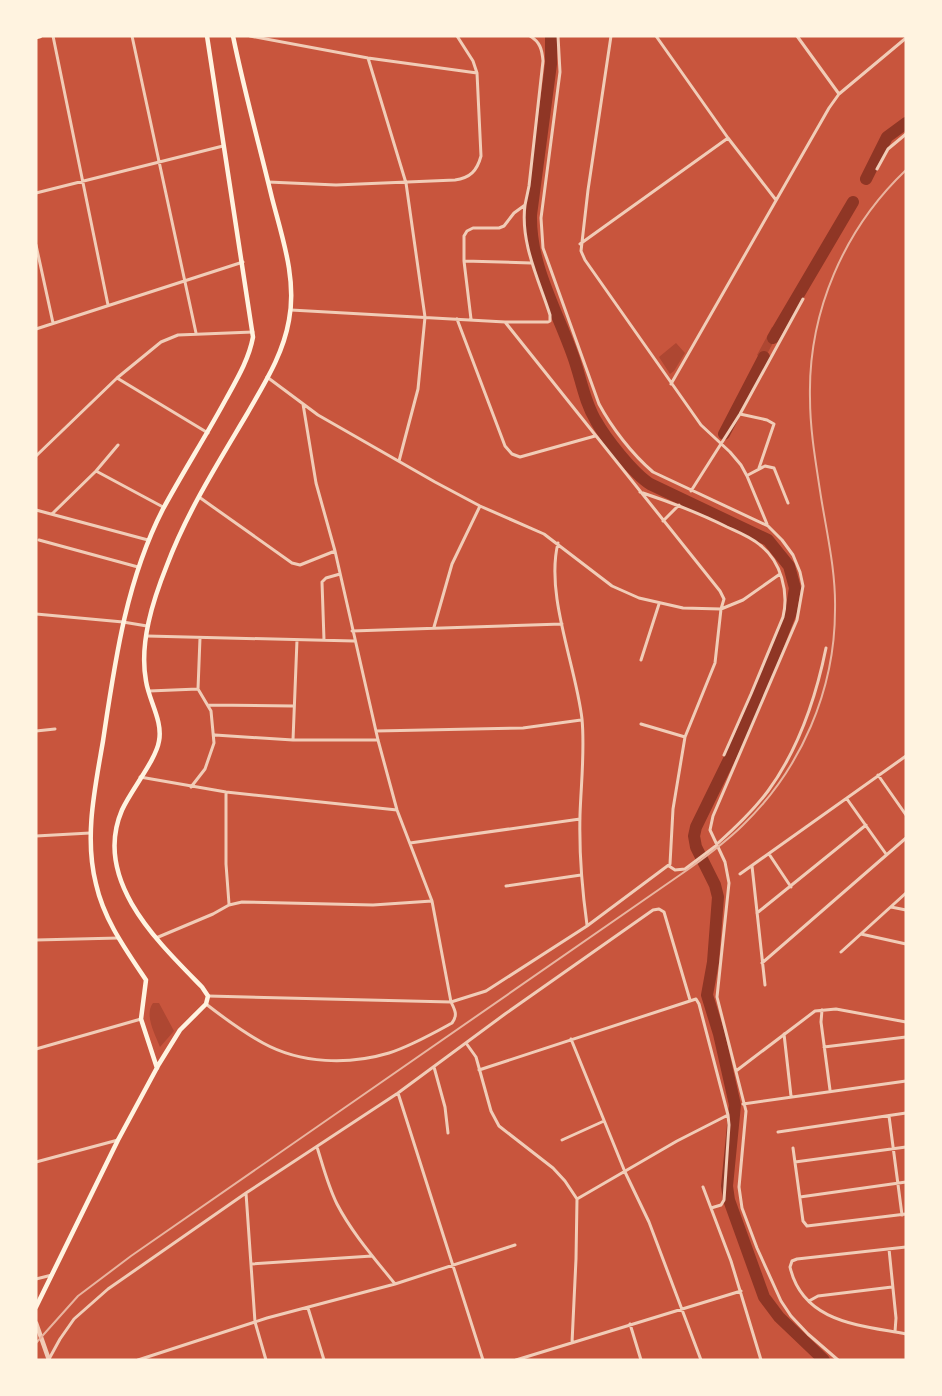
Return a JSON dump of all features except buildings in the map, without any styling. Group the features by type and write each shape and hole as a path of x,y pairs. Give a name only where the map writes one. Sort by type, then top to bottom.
{"main road":[{"path":"157,1068 141,1019 146,980 109,921 96,884 90,833 94,795 123,622 138,567 164,507 208,433 247,357 253,332 207,36"},
{"path":"36,1307 118,1140 157,1068 180,1030 206,1004 208,996 155,938 131,902 121,879 116,850 120,817 140,777 155,754 160,739 158,721 148,691 144,668 148,626 166,565 199,497 281,352 291,310 289,273 233,36"}],"street":[{"path":"53,36 108,305"},
{"path":"132,36 196,333"},
{"path":"250,36 368,58 477,74"},
{"path":"268,182 336,185 406,183 464,179 470,176 477,168 481,156 477,74 473,61 457,36"},
{"path":"291,310 505,322 550,321 550,315 531,263 524,221 542,80 542,50 539,43 530,36"},
{"path":"558,36 560,72 541,218 543,248 604,414 644,464 664,478 768,526"},
{"path":"611,36 580,244 585,260 701,425 735,458 747,476 768,526 793,555 803,586 802,603 797,620 712,816 710,830 728,872 730,893 718,1005 736,1071 742,1104 746,1111 740,1196 753,1238 773,1286 791,1316 838,1360"},
{"path":"656,36 728,138 776,200"},
{"path":"797,36 839,94"},
{"path":"670,384 839,94 906,38"},
{"path":"368,58 406,183 425,317 418,389 399,461"},
{"path":"877,169 888,149 906,134"},
{"path":"580,244 728,138"},
{"path":"36,193 224,146"},
{"path":"471,320 463,244 467,231 473,228 504,226 514,213 525,205"},
{"path":"36,245 53,323"},
{"path":"464,261 531,263"},
{"path":"36,329 243,262"},
{"path":"691,491 740,414 802,299"},
{"path":"456,319 501,436 512,454 520,457 596,436"},
{"path":"208,996 451,1002 486,991 587,926 669,866 674,802 685,737 716,663 724,599 720,591 505,322"},
{"path":"36,456 117,378 161,342 178,335 196,333 253,332"},
{"path":"267,377 318,415 480,506 536,530 558,543 612,586 639,598 660,604 721,609 743,600 780,574"},
{"path":"117,378 208,433"},
{"path":"206,1004 263,1044 299,1057 322,1061 388,1053 419,1040 452,1023 456,1018 432,901 397,810 378,740 335,551 316,483 303,404"},
{"path":"740,414 767,420 774,424 759,468"},
{"path":"53,513 96,471 118,445"},
{"path":"747,476 759,468 769,466 774,468 788,503"},
{"path":"96,471 164,507"},
{"path":"640,492 679,505 744,535 761,545 780,574 786,604 783,617 724,755"},
{"path":"199,497 292,563 300,565 335,551"},
{"path":"663,521 679,505"},
{"path":"434,627 449,572 480,506"},
{"path":"36,510 148,540"},
{"path":"39,540 138,567"},
{"path":"558,543 555,568 562,624 582,720 581,875 587,926"},
{"path":"324,640 322,582 326,578 340,574"},
{"path":"641,660 660,604"},
{"path":"36,614 148,626"},
{"path":"352,631 562,624"},
{"path":"147,636 354,641"},
{"path":"191,787 209,762 214,743 208,705 198,689 200,638"},
{"path":"293,740 297,640"},
{"path":"669,866 675,870 681,870 705,854 753,809 778,776 797,740 813,700 826,648"},
{"path":"148,691 198,689"},
{"path":"208,705 293,705"},
{"path":"376,731 523,728 582,720"},
{"path":"641,724 685,737"},
{"path":"36,731 55,729"},
{"path":"214,735 293,740 378,740"},
{"path":"740,874 906,756"},
{"path":"878,775 906,815"},
{"path":"140,777 226,792 397,810"},
{"path":"226,792 226,864 229,905"},
{"path":"847,798 886,854"},
{"path":"410,843 580,819"},
{"path":"757,913 866,825"},
{"path":"36,836 90,833"},
{"path":"762,963 906,838"},
{"path":"769,853 791,887"},
{"path":"752,866 765,985"},
{"path":"506,886 581,875"},
{"path":"841,952 906,893"},
{"path":"155,938 229,905 248,902 374,904 432,901"},
{"path":"891,907 906,910"},
{"path":"49,1360 60,1338 74,1320 108,1289 246,1193 398,1093 653,910 659,909 664,912 690,1000"},
{"path":"861,934 906,944"},
{"path":"36,940 119,938"},
{"path":"479,1070 696,999 728,1114 729,1125 723,1200 721,1205 711,1208"},
{"path":"736,1071 810,1014 822,1010 837,1009 906,1022"},
{"path":"822,1010 821,1022 830,1090"},
{"path":"36,1049 141,1019"},
{"path":"784,1034 791,1096"},
{"path":"824,1047 906,1037"},
{"path":"571,1039 625,1172 649,1222 701,1360"},
{"path":"466,1043 473,1050 491,1111 499,1126 553,1168 577,1200 572,1342"},
{"path":"434,1067 445,1107 448,1133"},
{"path":"742,1104 906,1081"},
{"path":"398,1093 483,1360"},
{"path":"778,1132 906,1113"},
{"path":"577,1200 728,1114"},
{"path":"793,1148 803,1221 807,1226 904,1214 889,1116"},
{"path":"562,1140 604,1121"},
{"path":"36,1162 118,1140"},
{"path":"316,1147 336,1202 372,1256 395,1284"},
{"path":"795,1162 906,1148"},
{"path":"800,1197 906,1182"},
{"path":"702,1187 741,1291 761,1360"},
{"path":"246,1193 255,1322 266,1360"},
{"path":"138,1360 255,1322 453,1267 515,1245"},
{"path":"906,1247 797,1259 790,1267 796,1283 808,1301 819,1311 834,1318 906,1334"},
{"path":"889,1249 896,1318 895,1332"},
{"path":"251,1264 372,1256"},
{"path":"36,1279 52,1275"},
{"path":"808,1301 819,1296 892,1287"},
{"path":"516,1360 741,1291"},
{"path":"308,1308 324,1360"},
{"path":"36,1323 49,1360"},
{"path":"630,1324 641,1360"}],"shaded area":[{"path":"772,327 776,329 772,338 775,339 766,356 762,355 761,358 757,355"},
{"path":"676,343 685,353 670,374 659,357"},
{"path":"153,1003 159,1003 174,1031 160,1047 150,1019"}],"waterway":[{"path":"551,36 551,64 531,215 532,234 540,270 592,413 606,437 643,479 768,540 789,566 795,588 791,612 766,676 739,739 696,827 694,836 696,847 715,885 718,897 713,962 707,995 719,1034 735,1105 727,1186 729,1200 764,1297 779,1317 824,1360"},
{"path":"866,179 887,137 906,123"},
{"path":"773,338 853,202"},
{"path":"724,434 764,357"}],"railway":[{"path":"36,1343 78,1296 131,1256 710,853 743,825 782,779 811,726 829,669 833,640 834,582 815,460 810,410 811,366 815,334 834,274 848,245 884,193 906,170"}]}
